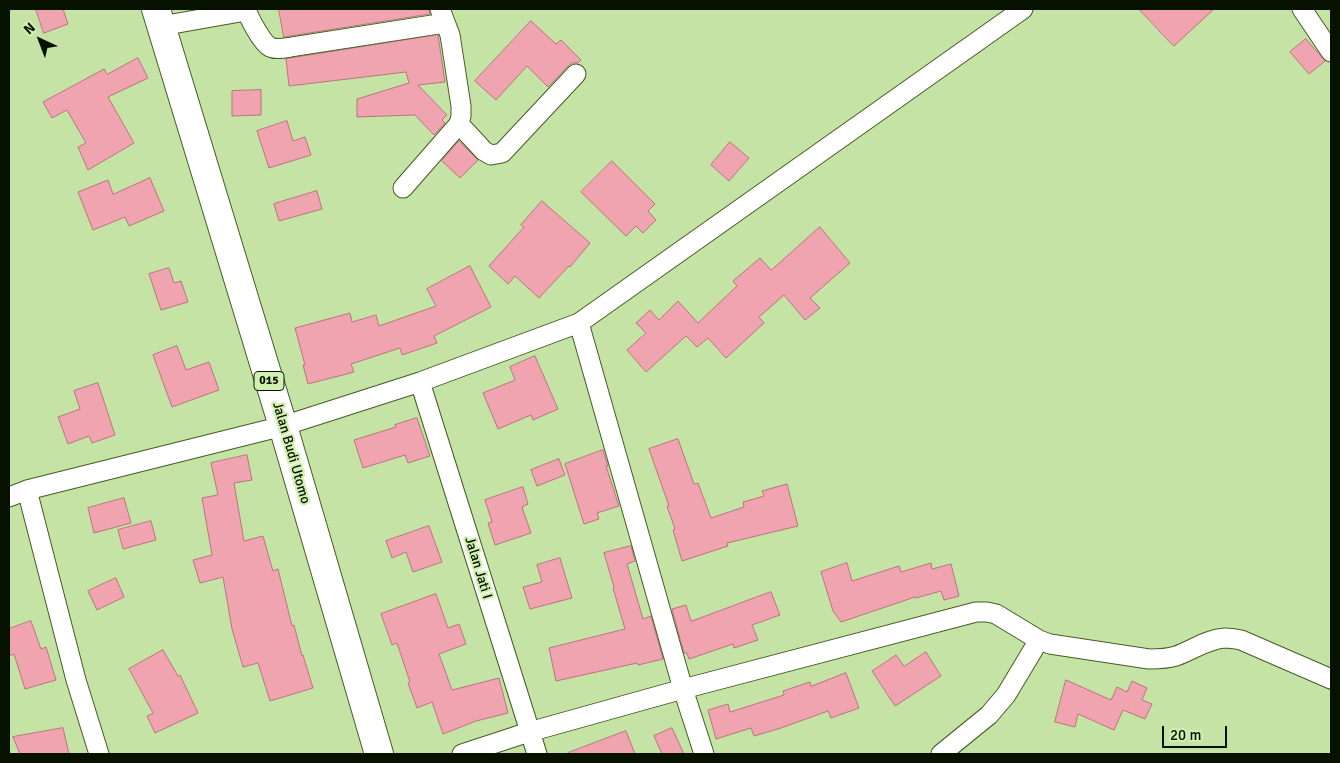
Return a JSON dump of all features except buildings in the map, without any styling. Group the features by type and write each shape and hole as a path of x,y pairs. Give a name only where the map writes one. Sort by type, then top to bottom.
{"main road":[{"name":"Jalan Budi Utomo","path":"159,17 283,426 379,754"}],"street":[{"path":"9,497 27,490 283,426 420,382 578,323 1023,9"},
{"path":"1302,9 1331,52"},
{"path":"159,17 246,10 263,41 270,47 291,48 442,16 450,35 461,116 459,124 403,188"},
{"path":"459,124 484,151 491,155 502,153 576,74"},
{"path":"578,323 683,689 704,754"},
{"name":"Jalan Jati I","path":"420,382 536,754"},
{"path":"27,490 76,680 99,754"},
{"path":"462,754 529,732 683,689 976,612 996,614 1039,640 1050,644 1139,658 1162,659 1177,656 1205,643 1227,638 1241,640 1331,678"},
{"path":"942,754 995,709 1006,695 1039,640"}]}
